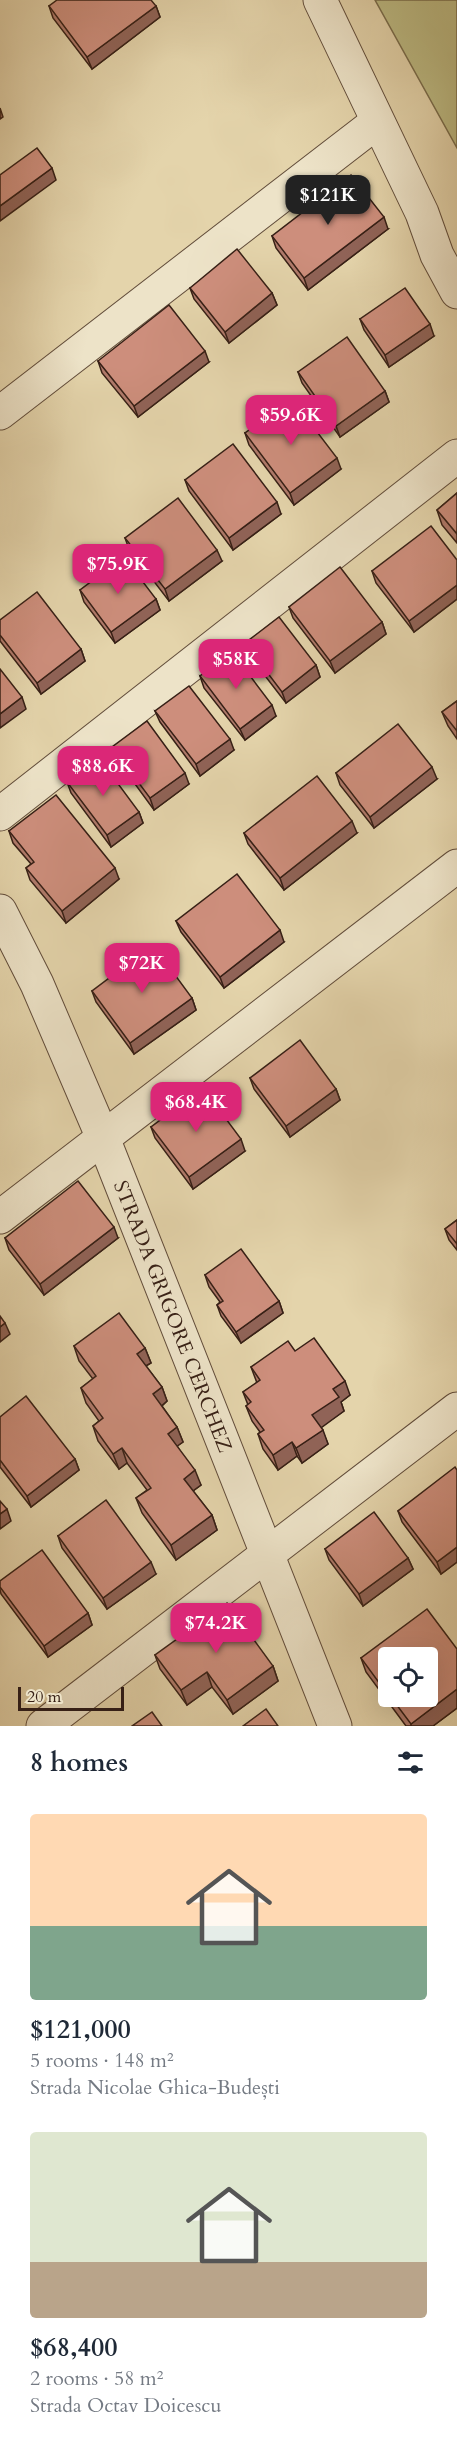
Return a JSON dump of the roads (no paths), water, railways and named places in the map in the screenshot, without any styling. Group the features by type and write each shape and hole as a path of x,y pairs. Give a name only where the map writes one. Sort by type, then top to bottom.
{"street":[{"path":"320,0 422,213 437,255 457,292"},
{"path":"0,413 377,122"},
{"path":"0,814 457,456"},
{"path":"0,1217 457,866"},
{"name":"STRADA GRIGORE CERCHEZ","path":"0,911 37,984 103,1138 335,1726"},
{"path":"43,1726 457,1409"}]}
